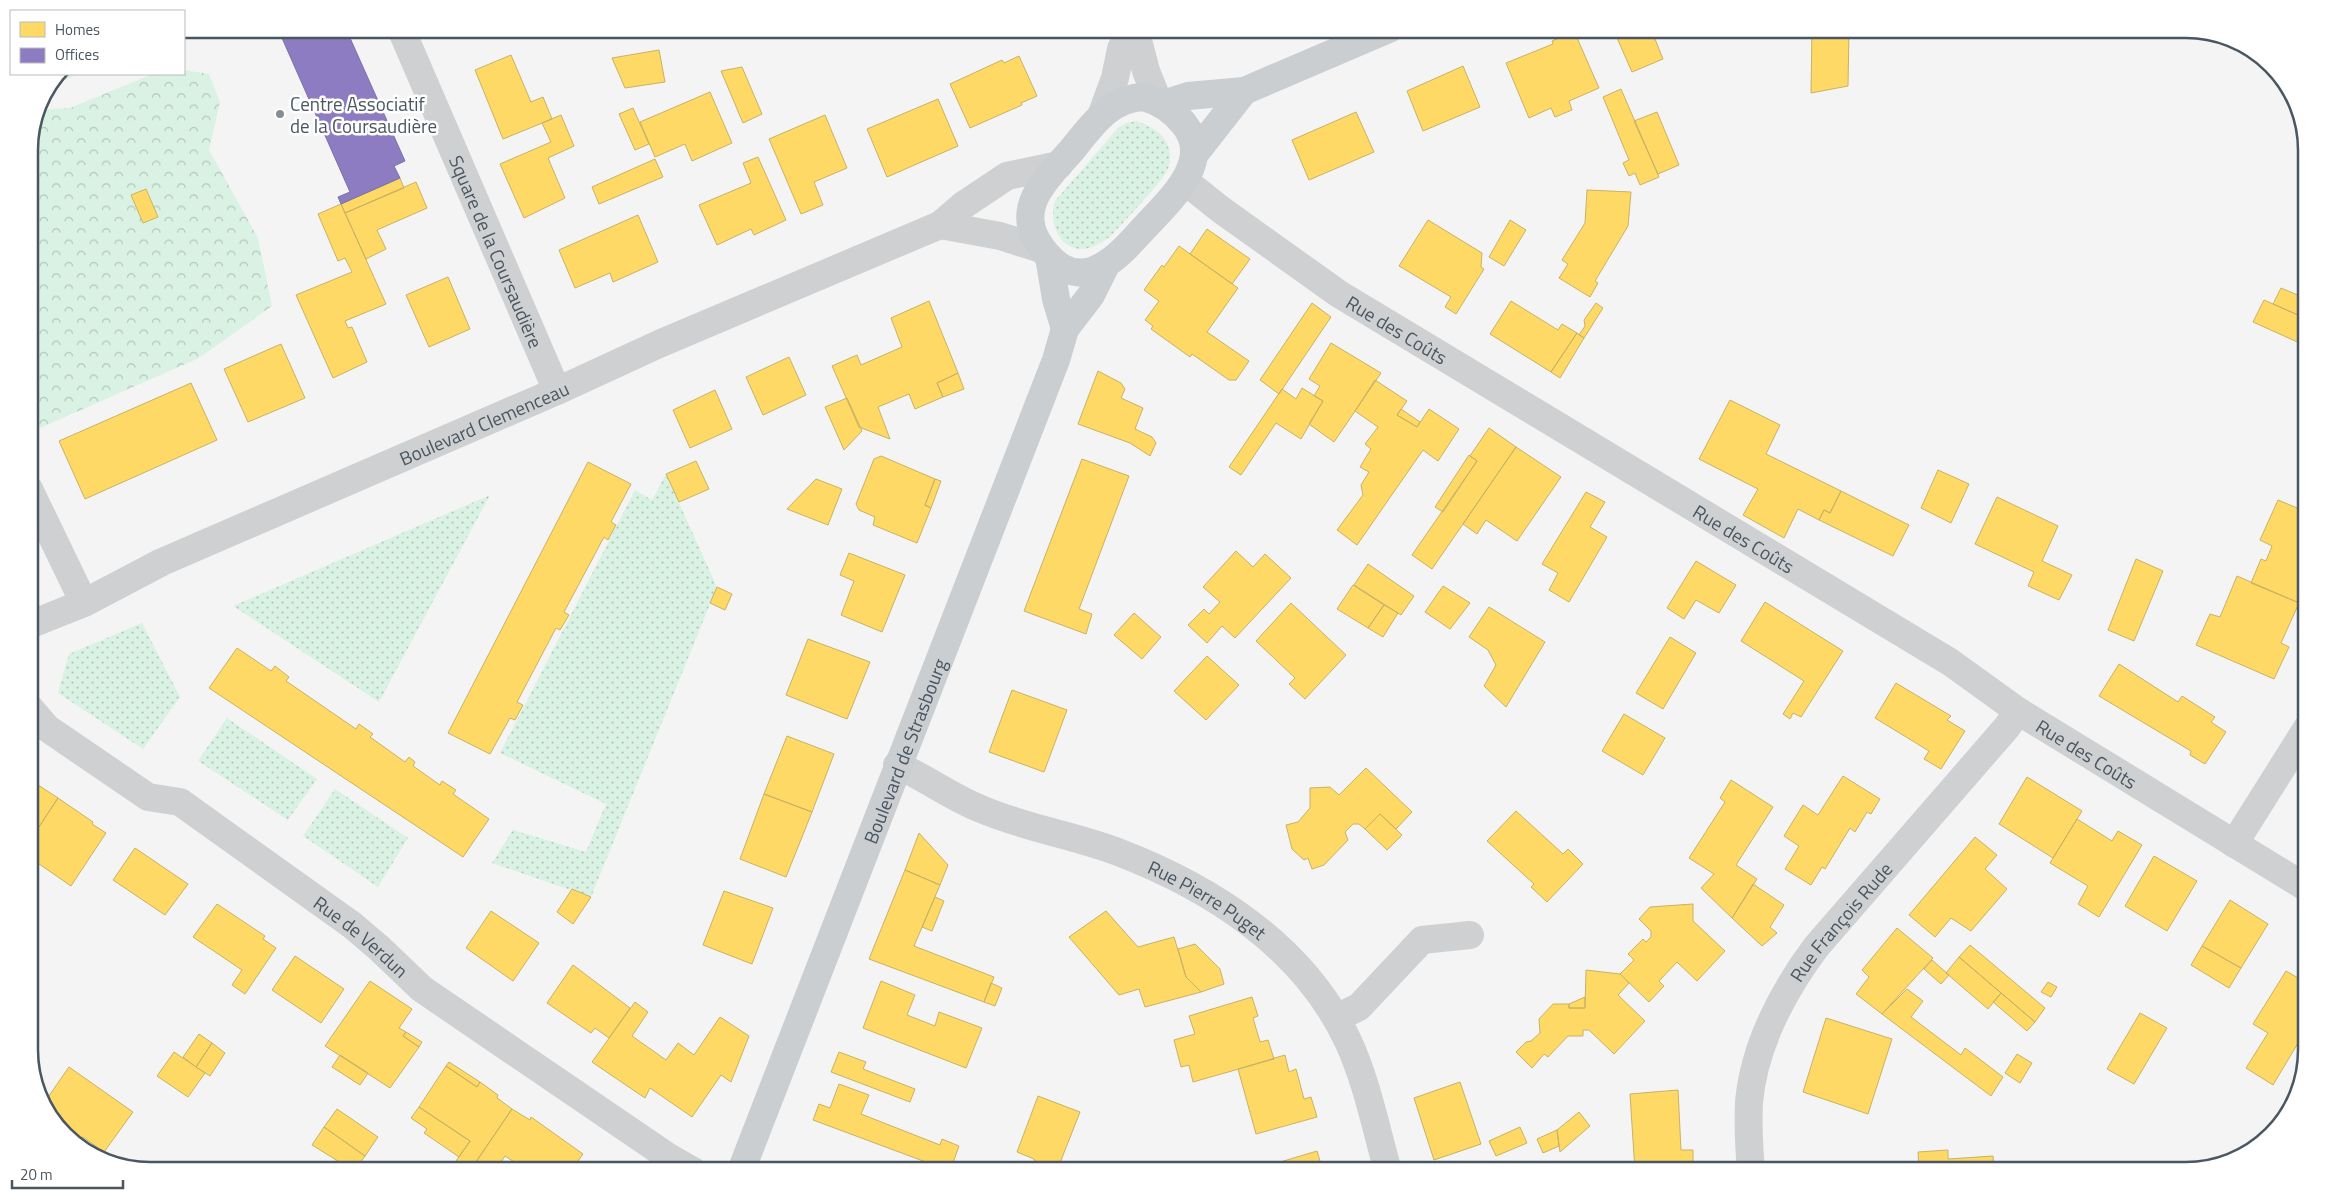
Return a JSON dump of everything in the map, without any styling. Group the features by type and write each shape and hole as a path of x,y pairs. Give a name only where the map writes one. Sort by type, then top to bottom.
{"main road":[{"path":"1065,330 1045,253 1029,219 1031,204 1040,188 1101,116 1116,103 1131,98 1160,102 1188,96 1244,91 1368,38"},
{"path":"1045,253 1062,267 1076,273 1092,271 1106,265 1121,253 1174,196 1185,181 1194,155 1244,91"},
{"path":"1160,102 1177,115 1188,128 1193,141 1194,155"},
{"name":"Boulevard de Strasbourg","path":"743,1162 1056,360 1065,330 1091,295 1106,265"}],"street":[{"name":"Square de la Coursaudière","path":"405,38 557,391"},
{"path":"1101,116 1115,78 1121,49 1126,38"},
{"path":"1135,38 1139,44 1146,71 1160,102"},
{"name":"Boulevard Clemenceau","path":"38,621 84,603 162,562 557,391 659,344 940,225 962,206 1007,176 1059,165"},
{"name":"Rue des Coûts","path":"1185,181 1220,209 1339,294 1950,662 2018,711 2298,883"},
{"path":"940,225 1000,236 1045,253"},
{"path":"38,508 84,603"},
{"name":"Rue François Rude","path":"1750,1162 1748,1132 1750,1100 1757,1060 1782,999 1795,975 1816,947 2007,727 2018,711"},
{"name":"Rue de Verdun","path":"38,718 47,728 148,797 180,802 352,925 422,989 677,1162"},
{"path":"2234,844 2298,742"},
{"name":"Rue Pierre Puget","path":"897,765 980,809 1117,851 1193,886 1227,907 1279,946 1321,996 1336,1018 1348,1042 1359,1072 1385,1162"},
{"path":"1336,1018 1359,1007 1422,940 1470,935"}],"green space":[{"path":"185,70 209,74 220,102 209,150 258,238 272,306 199,358 40,428 38,423 38,135 45,110 70,108 151,75 185,75"},
{"path":"66,75 76,75 60,82"},
{"path":"1136,121 1152,128 1164,138 1170,152 1168,169 1151,192 1110,237 1095,246 1085,249 1076,249 1068,246 1058,234 1055,226 1053,209 1055,201 1118,128 1126,123"},
{"path":"666,474 717,587 591,897 492,863 513,830 586,852 606,804 500,753 635,490 652,500"},
{"path":"490,495 379,702 233,606"},
{"path":"142,623 180,697 143,749 58,693 69,654"},
{"path":"227,718 317,779 288,820 198,761"},
{"path":"335,789 408,838 378,887 303,836"}],"building: Homes":[{"path":"1559,38 1577,38 1599,88 1569,101 1572,110 1555,117 1551,108 1529,118 1506,63 1553,44 1552,41"},
{"path":"1617,38 1657,38 1655,39 1663,59 1632,72"},
{"path":"1812,38 1849,38 1848,86 1811,93"},
{"path":"659,50 665,82 625,88 612,58"},
{"path":"511,55 531,102 543,97 552,119 503,139 475,70"},
{"path":"1019,56 1037,96 1021,103 1022,105 970,128 950,84 1002,60 1004,63"},
{"path":"1463,66 1480,107 1423,131 1407,91"},
{"path":"742,67 762,114 743,123 721,71"},
{"path":"1621,89 1659,177 1640,185 1635,173 1629,176 1623,163 1629,160 1603,97"},
{"path":"710,92 732,143 692,161 685,144 655,157 640,122"},
{"path":"938,99 958,146 887,177 867,129"},
{"path":"633,108 649,144 635,150 619,114"},
{"path":"1356,112 1374,152 1309,180 1292,140"},
{"path":"1657,112 1679,165 1658,174 1634,121"},
{"path":"561,115 574,146 548,158 565,198 524,218 500,164 551,142 542,123"},
{"path":"825,115 847,168 814,182 823,205 801,214 769,139"},
{"path":"758,157 786,220 754,235 751,229 717,245 699,205 751,183 743,163"},
{"path":"655,159 663,177 599,204 592,187"},
{"path":"400,178 404,188 345,213 341,204"},
{"path":"416,182 427,208 377,230 386,249 366,259 345,213"},
{"path":"146,189 158,217 143,223 131,195"},
{"path":"1587,190 1631,192 1628,226 1595,281 1598,283 1590,297 1559,278 1568,264 1562,260 1585,223"},
{"path":"341,204 386,304 345,321 348,328 352,327 367,362 333,378 296,295 352,272 345,258 338,261 318,214"},
{"path":"638,215 658,262 613,282 610,273 575,288 559,250"},
{"path":"1428,220 1482,253 1481,267 1484,269 1456,314 1445,307 1451,297 1399,266"},
{"path":"1510,220 1526,230 1504,266 1489,257"},
{"path":"1207,229 1250,259 1232,284 1190,254"},
{"path":"1179,246 1238,288 1207,332 1249,361 1236,380 1229,380 1192,354 1190,357 1151,329 1153,326 1145,320 1159,301 1144,290"},
{"path":"448,277 470,329 429,347 406,295"},
{"path":"2281,288 2298,295 2298,315 2273,304"},
{"path":"2264,300 2298,315 2298,342 2253,322"},
{"path":"929,301 958,373 937,383 943,397 915,409 909,394 878,407 890,439 859,427 832,366 857,355 861,365 902,347 891,318"},
{"path":"1511,301 1558,330 1562,324 1577,333 1551,372 1490,334"},
{"path":"1312,303 1331,317 1279,394 1260,380"},
{"path":"1596,303 1603,308 1584,338 1579,335 1585,326 1584,320"},
{"path":"1577,333 1584,338 1560,378 1551,372"},
{"path":"1331,343 1381,373 1334,442 1309,424 1323,401 1314,396 1320,386 1309,379"},
{"path":"281,344 305,398 248,422 224,369"},
{"path":"789,357 806,395 763,415 746,377"},
{"path":"1098,371 1121,383 1125,389 1121,398 1143,408 1135,429 1152,437 1156,443 1150,456 1130,443 1078,424"},
{"path":"958,373 964,389 943,397 937,383"},
{"path":"1375,380 1407,401 1397,415 1417,427 1429,409 1459,429 1438,461 1423,450 1357,545 1337,530 1363,495 1361,485 1369,472 1360,467 1371,449 1365,444 1378,427 1355,411"},
{"path":"191,383 217,440 85,499 59,441"},
{"path":"1302,388 1323,401 1301,439 1276,423 1241,475 1229,467 1282,389 1296,399"},
{"path":"715,390 732,429 690,448 673,410"},
{"path":"847,398 862,431 844,450 825,407"},
{"path":"1730,400 1780,425 1766,454 1841,491 1830,513 1824,510 1819,520 1798,509 1784,538 1743,515 1758,489 1699,459"},
{"path":"1401,409 1420,422 1417,427 1397,415"},
{"path":"1489,428 1516,447 1432,569 1412,555 1477,461 1470,456"},
{"path":"1516,447 1561,477 1517,541 1486,520 1477,534 1463,524"},
{"path":"1469,455 1477,461 1443,512 1435,507"},
{"path":"881,456 935,479 925,505 931,508 917,543 873,525 875,517 859,510 856,504 874,459"},
{"path":"1082,459 1129,476 1079,609 1092,614 1086,634 1024,611"},
{"path":"696,461 709,489 679,502 666,474"},
{"path":"588,462 631,484 611,522 616,525 608,540 604,537 564,612 569,615 560,630 556,628 517,702 523,705 515,720 510,718 490,754 448,733"},
{"path":"1938,470 1969,484 1951,523 1921,508"},
{"path":"816,479 842,489 828,525 787,509"},
{"path":"935,479 941,481 931,508 925,505"},
{"path":"1841,491 1909,525 1893,556 1819,520 1824,510 1830,513"},
{"path":"1586,492 1605,502 1590,527 1607,537 1569,602 1549,590 1558,573 1542,564"},
{"path":"1997,497 2058,526 2042,561 2072,575 2059,600 2028,586 2034,572 1975,544"},
{"path":"2278,500 2298,508 2297,602 2251,583 2261,559 2266,561 2272,546 2260,540"},
{"path":"1236,551 1253,567 1265,554 1291,578 1235,638 1222,626 1207,643 1188,625 1204,609 1209,614 1220,602 1203,587"},
{"path":"849,553 905,575 882,632 841,615 854,581 840,575"},
{"path":"2136,559 2163,571 2134,641 2108,630"},
{"path":"1696,561 1736,585 1719,613 1696,600 1684,619 1667,608"},
{"path":"1368,564 1414,596 1401,615 1354,585"},
{"path":"2237,576 2298,603 2281,643 2289,647 2274,679 2196,645 2210,614 2220,617"},
{"path":"1353,585 1384,605 1368,628 1337,609"},
{"path":"1443,586 1470,603 1450,629 1425,612"},
{"path":"717,587 732,594 725,610 710,603"},
{"path":"1765,602 1843,651 1801,717 1793,713 1790,719 1783,714 1804,681 1741,641"},
{"path":"1291,603 1346,655 1305,699 1289,684 1295,678 1256,641"},
{"path":"1384,605 1398,613 1383,637 1368,628"},
{"path":"1489,607 1545,642 1506,707 1484,686 1496,665 1488,650 1469,637"},
{"path":"1134,613 1161,637 1142,659 1114,635"},
{"path":"1670,637 1696,653 1663,709 1636,693"},
{"path":"808,639 870,662 847,719 786,695"},
{"path":"237,648 271,671 275,666 289,677 286,681 356,729 359,724 373,734 370,737 405,762 409,757 415,762 413,766 440,785 442,781 456,790 453,794 489,819 463,857 209,688"},
{"path":"1207,656 1239,685 1206,720 1174,691"},
{"path":"2119,664 2178,702 2182,696 2215,717 2211,722 2226,732 2205,764 2190,755 2191,751 2099,696"},
{"path":"1896,683 1951,716 1947,720 1965,731 1941,769 1924,759 1929,751 1875,718"},
{"path":"1012,690 1067,710 1044,772 989,752"},
{"path":"1624,714 1665,738 1643,775 1602,751"},
{"path":"787,736 834,754 812,812 764,794"},
{"path":"1366,768 1412,812 1396,829 1380,814 1365,829 1359,824 1353,824 1345,832 1348,840 1324,865 1312,869 1308,858 1304,860 1292,849 1286,825 1298,822 1310,808 1310,788 1330,787 1339,795"},
{"path":"1843,776 1880,799 1871,814 1867,812 1855,832 1850,828 1825,869 1822,867 1811,885 1785,869 1799,846 1784,836 1803,805 1818,815"},
{"path":"2027,777 2082,811 2053,858 1999,824"},
{"path":"1731,780 1773,807 1736,865 1757,879 1732,918 1701,888 1714,874 1689,858 1725,802 1720,798"},
{"path":"38,785 58,798 38,828"},
{"path":"764,794 812,812 786,877 740,859"},
{"path":"58,798 106,833 71,886 38,863 38,828"},
{"path":"1516,811 1563,854 1568,849 1583,864 1547,902 1531,887 1534,884 1487,841"},
{"path":"1380,814 1402,835 1387,850 1365,829"},
{"path":"2077,819 2112,841 2118,831 2142,845 2099,917 2078,904 2088,886 2050,863"},
{"path":"919,833 948,865 940,885 905,870"},
{"path":"1975,837 1997,855 1985,869 2007,889 1971,931 1951,918 1935,937 1909,915"},
{"path":"135,848 188,884 165,915 113,880"},
{"path":"2154,856 2197,881 2167,931 2125,906"},
{"path":"905,870 940,885 914,946 994,977 984,1002 869,959"},
{"path":"1753,884 1784,905 1770,927 1777,933 1762,946 1732,918"},
{"path":"572,889 591,897 573,924 557,912"},
{"path":"724,891 773,908 752,964 703,945"},
{"path":"935,897 944,901 932,931 922,927"},
{"path":"2230,900 2268,924 2241,968 2202,946"},
{"path":"217,904 265,936 263,939 276,948 245,994 232,985 242,970 193,937"},
{"path":"1693,904 1693,921 1725,951 1697,981 1677,962 1659,981 1664,986 1649,1002 1620,974 1634,960 1628,954 1643,939 1646,942 1651,937 1651,931 1639,919 1650,907"},
{"path":"491,911 539,943 513,981 466,948"},
{"path":"1106,911 1138,947 1174,937 1186,977 1201,992 1145,1007 1139,989 1119,995 1069,937"},
{"path":"1897,928 1933,958 1882,1014 1856,994 1869,977 1862,970"},
{"path":"1195,944 1220,969 1224,984 1201,992 1186,977 1178,949"},
{"path":"1970,945 2045,1008 2035,1022 1959,957"},
{"path":"2202,946 2241,968 2229,988 2191,965"},
{"path":"295,956 344,989 321,1023 272,990"},
{"path":"1959,957 2001,993 1988,1009 1946,973"},
{"path":"1932,960 1949,975 1941,984 1924,969"},
{"path":"573,965 630,1008 609,1038 595,1028 591,1033 547,1003"},
{"path":"1586,970 1620,974 1629,983 1618,995 1645,1021 1614,1054 1589,1030 1583,1030 1583,1036 1568,1036 1548,1057 1544,1054 1532,1068 1516,1052 1526,1042 1531,1041 1540,1033 1539,1019 1553,1004 1569,1004 1569,1008 1585,1008"},
{"path":"2286,971 2298,978 2298,1043 2273,1085 2246,1068 2268,1033 2253,1024"},
{"path":"370,981 412,1009 399,1028 406,1032 403,1036 419,1047 390,1088 325,1046"},
{"path":"881,981 915,995 907,1015 935,1026 939,1012 982,1028 966,1068 863,1028"},
{"path":"2048,982 2057,987 2051,997 2041,992"},
{"path":"991,983 1002,988 995,1006 984,1002"},
{"path":"1907,989 1923,1001 1911,1017 1961,1055 1965,1048 2003,1077 1991,1096 1882,1014"},
{"path":"2001,993 2035,1022 2027,1031 1993,1002"},
{"path":"1252,997 1258,1016 1253,1018 1260,1042 1268,1040 1274,1059 1193,1082 1189,1065 1181,1067 1174,1040 1195,1034 1189,1016"},
{"path":"1585,997 1585,1008 1569,1008 1569,1004"},
{"path":"635,1002 648,1012 632,1036 666,1060 678,1043 694,1055 720,1017 749,1036 731,1082 721,1075 692,1117 650,1088 645,1098 592,1062"},
{"path":"2140,1013 2167,1028 2134,1084 2107,1069"},
{"path":"1826,1018 1892,1039 1868,1114 1803,1092"},
{"path":"406,1032 422,1042 419,1047 403,1036"},
{"path":"199,1034 212,1043 196,1067 183,1057"},
{"path":"212,1043 225,1053 210,1076 196,1067"},
{"path":"174,1052 205,1073 188,1097 157,1076"},
{"path":"839,1052 866,1062 863,1069 915,1089 910,1102 831,1072"},
{"path":"2017,1054 2032,1063 2020,1083 2005,1073"},
{"path":"340,1055 368,1073 360,1085 332,1067"},
{"path":"1285,1055 1289,1072 1296,1069 1304,1099 1311,1097 1317,1117 1256,1134 1238,1069"},
{"path":"449,1062 480,1082 477,1087 446,1066"},
{"path":"446,1066 477,1087 480,1082 498,1095 497,1098 512,1109 476,1162 455,1162 470,1141 419,1107"},
{"path":"69,1067 133,1112 104,1152 83,1137 81,1139 76,1135 56,1113 48,1097"},
{"path":"1460,1082 1481,1144 1434,1160 1414,1098"},
{"path":"839,1084 869,1095 861,1114 940,1145 942,1139 959,1146 953,1162 926,1162 813,1120 819,1104 830,1108"},
{"path":"1678,1090 1681,1150 1693,1150 1693,1162 1634,1162 1630,1094"},
{"path":"1038,1096 1080,1112 1060,1162 1035,1162 1034,1159 1017,1152"},
{"path":"419,1107 470,1141 459,1157 424,1133 427,1129 411,1118"},
{"path":"337,1109 378,1137 365,1156 324,1127"},
{"path":"512,1109 530,1120 531,1117 583,1154 577,1162 514,1162 505,1156 501,1162 476,1162"},
{"path":"1579,1112 1590,1126 1560,1152 1557,1130"},
{"path":"324,1127 365,1156 361,1162 339,1162 312,1145"},
{"path":"1520,1127 1527,1143 1496,1156 1489,1141"},
{"path":"1557,1130 1559,1146 1543,1153 1537,1139"},
{"path":"1948,1150 1948,1159 1993,1156 1993,1162 1919,1162 1918,1152"},
{"path":"1317,1151 1320,1162 1280,1162"}],"building: Offices":[{"path":"282,38 350,38 405,161 394,166 400,178 341,204 338,197 350,192"}],"place":[{"name":"Centre Associatif de la Coursaudière","path":"280,114"}]}
